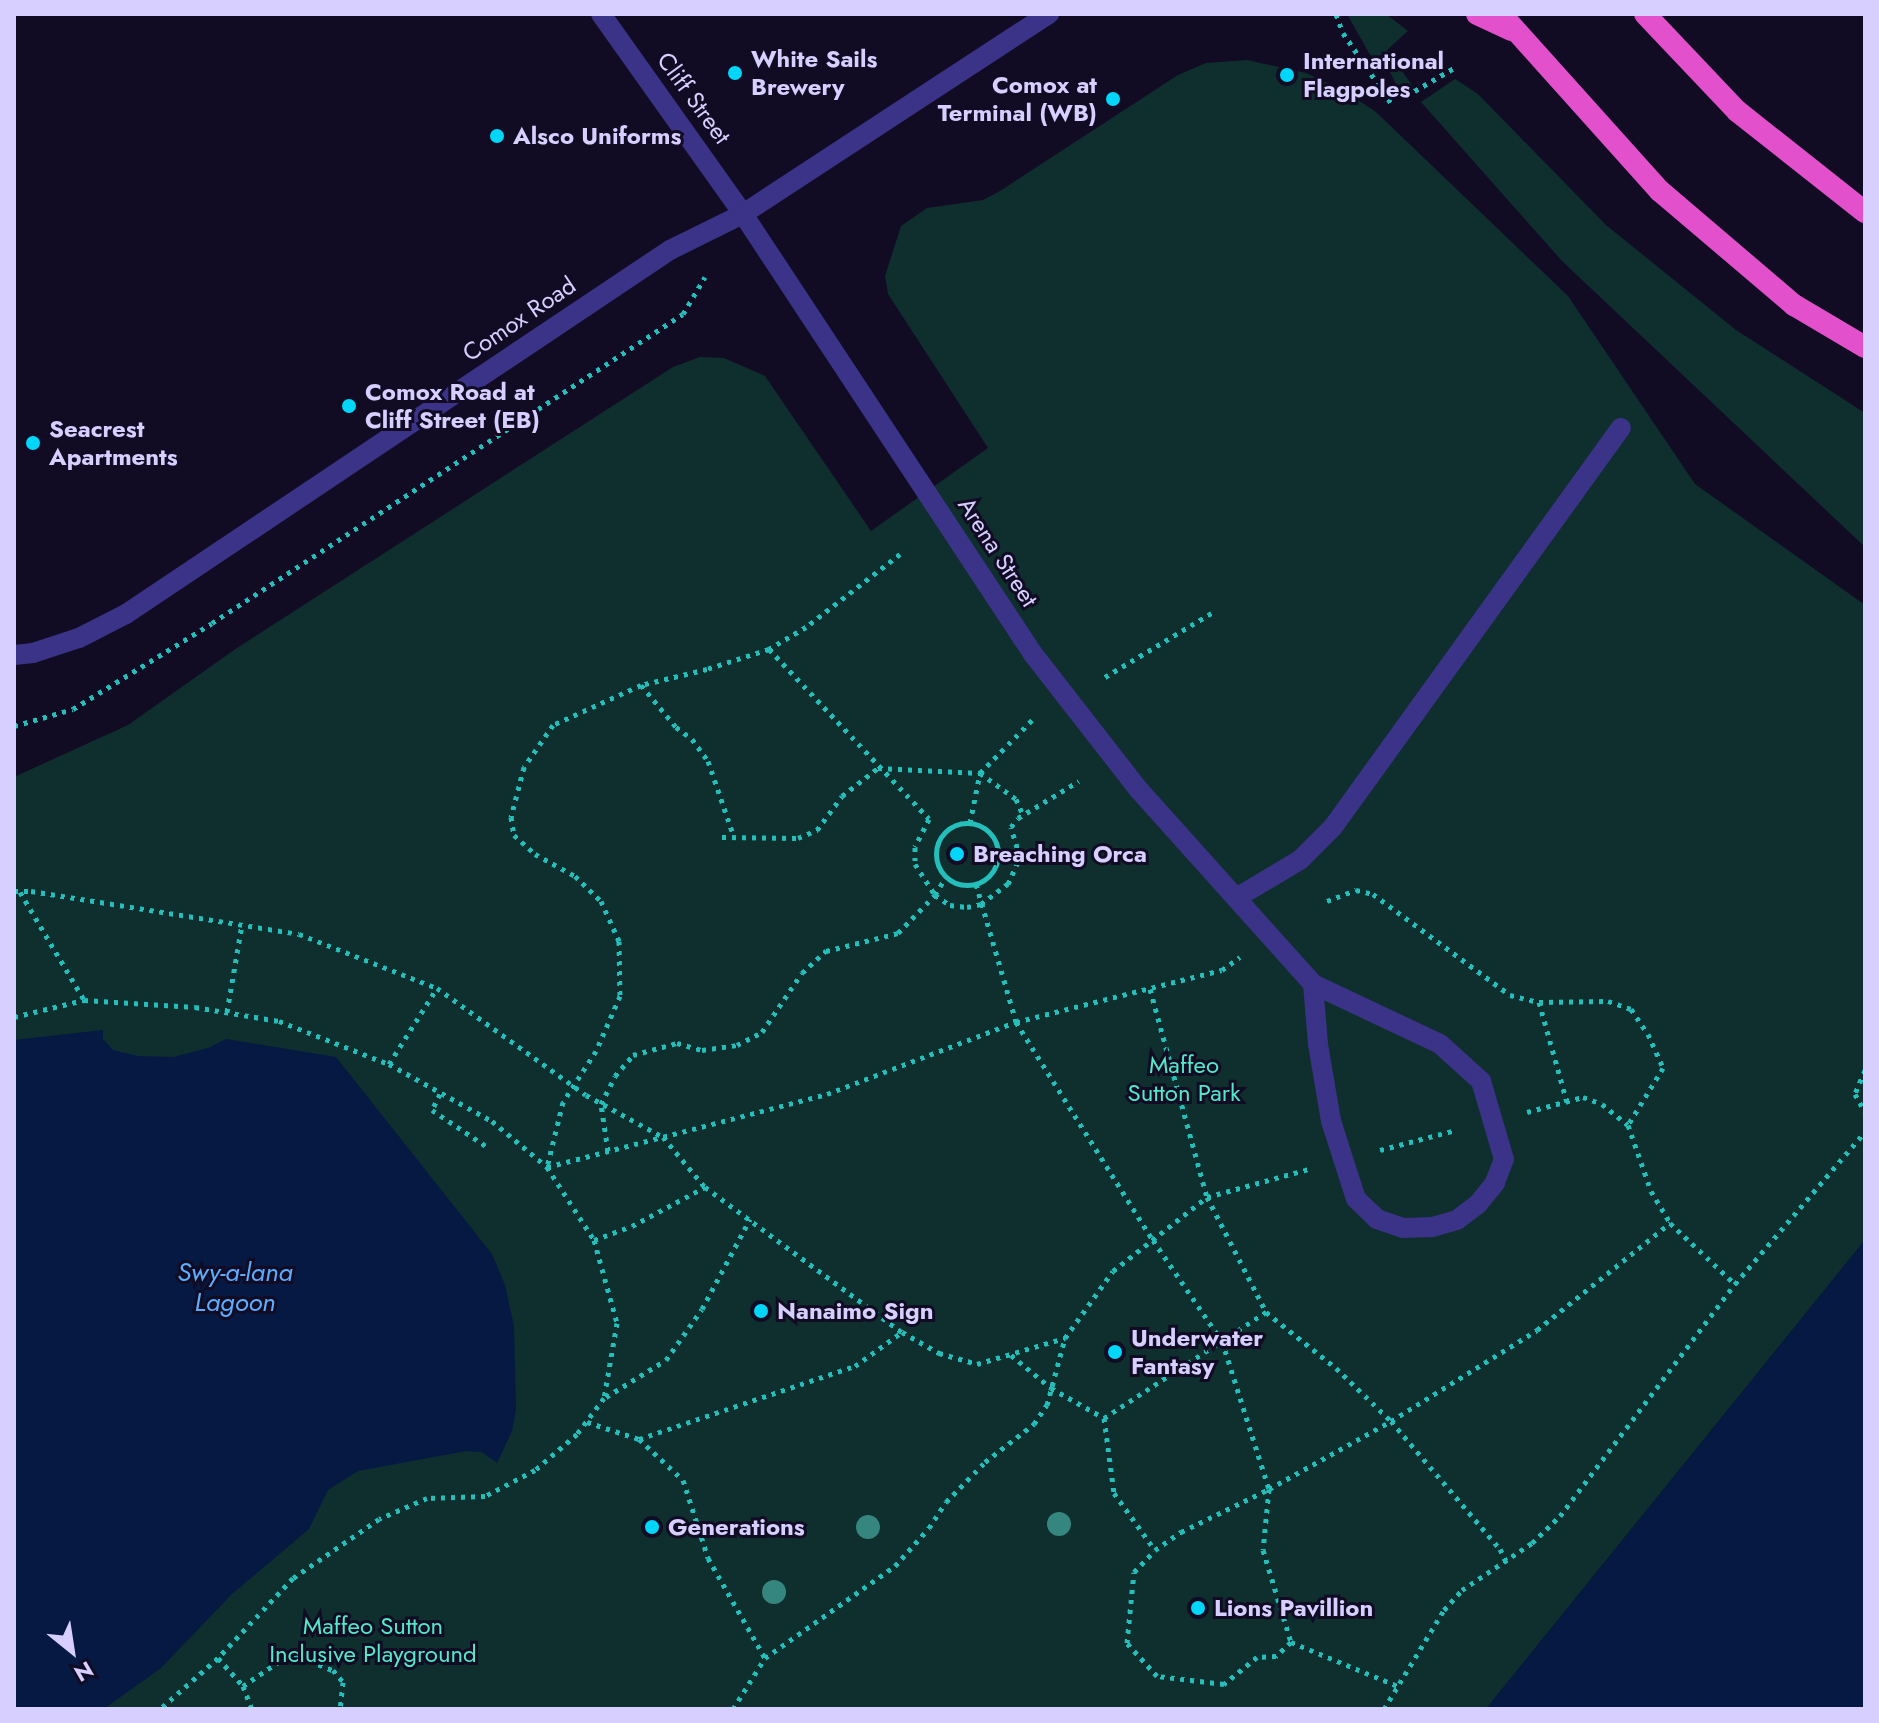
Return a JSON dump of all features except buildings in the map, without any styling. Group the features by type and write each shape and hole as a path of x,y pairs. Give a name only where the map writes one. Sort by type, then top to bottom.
{"highway":[{"path":"1477,14 1515,32"},
{"path":"1501,14 1660,191 1794,305 1865,347"},
{"path":"1645,14 1737,111 1865,212"}],"street":[{"name":"Cliff Street","path":"601,14 743,214"},
{"name":"Comox Road","path":"14,655 33,653 79,638 126,614 670,250 743,214 1049,14"},
{"name":"Arena Street","path":"743,214 1033,654 1139,790 1313,984"},
{"path":"1236,898 1300,860 1333,827 1621,428"},
{"path":"1313,984 1440,1044 1481,1081 1504,1159 1495,1183 1478,1204 1457,1220 1432,1227 1403,1228 1377,1219 1356,1199 1331,1121 1318,1044 1313,984"}],"path":[{"path":"1336,14 1343,33 1393,106"},
{"path":"1406,96 1454,68"},
{"path":"14,726 73,709 99,694 683,314 743,214"},
{"path":"547,1167 563,1102 596,1051 620,996 619,941 601,901 575,876 535,854 514,835 511,817 524,767 553,725 641,685 707,669 769,649 806,627 900,554"},
{"path":"1105,677 1213,612"},
{"path":"769,649 929,819 915,847 915,864 935,895 950,905 967,907 981,904 1008,884 1017,870 1018,843 1011,827 1023,815 1079,781"},
{"path":"641,685 708,761 734,837"},
{"path":"970,823 980,773 1038,716"},
{"path":"722,837 798,838 817,830 842,796 878,768 980,773 1016,799 1023,815"},
{"path":"970,823 990,832 998,855 995,867 976,884 962,885 946,877 936,858 941,836 949,828 970,823"},
{"path":"608,1151 601,1104 615,1076 633,1055 677,1043 702,1050 737,1045 762,1032 802,973 826,951 898,933 935,895 946,877"},
{"path":"976,884 1016,1022 1145,1228 1222,1341 1269,1489 1263,1550 1291,1642"},
{"path":"1327,901 1356,890 1373,894 1510,995 1539,1002 1608,1001 1631,1009 1648,1034 1663,1068 1628,1125"},
{"path":"17,891 299,934 437,988 573,1086 663,1137 705,1187 902,1332 939,1353"},
{"path":"17,891 84,1000"},
{"path":"227,1012 242,924"},
{"path":"547,1167 827,1094 1016,1022 1222,970 1244,954"},
{"path":"389,1064 437,988"},
{"path":"1150,989 1207,1197 1266,1312 1336,1368 1391,1421 1500,1549 1506,1561"},
{"path":"14,1017 84,1000 227,1012 279,1021 389,1064 492,1121 547,1167 594,1240 617,1323 604,1398"},
{"path":"1539,1002 1567,1102"},
{"path":"1865,1070 1855,1094 1865,1112"},
{"path":"440,1094 432,1110 486,1146"},
{"path":"1384,1709 1444,1610 1462,1590 1532,1543 1560,1516 1735,1284 1865,1132"},
{"path":"594,1240 644,1221 705,1187"},
{"path":"160,1709 218,1658 293,1578 379,1519 427,1498 485,1496 535,1470 587,1422 604,1398 666,1360 702,1309 750,1219"},
{"path":"1291,1642 1276,1656 1257,1657 1224,1684 1157,1676 1127,1643 1134,1572 1155,1550 1181,1532 1269,1489 1391,1421 1537,1330 1670,1223"},
{"path":"1725,1277 1735,1284"},
{"path":"1104,1418 1266,1312"},
{"path":"639,1439 855,1366 902,1332"},
{"path":"733,1709 765,1658 895,1566 929,1528 946,1502 985,1462 1034,1424 1047,1405 1065,1338"},
{"path":"1010,1354 1051,1388 1104,1418"},
{"path":"1104,1418 1114,1493 1155,1550"},
{"path":"587,1422 639,1439 683,1480 708,1558 765,1658"},
{"path":"1291,1642 1398,1686"},
{"path":"243,1686 284,1658 300,1657 333,1670 343,1682 340,1709"},
{"path":"218,1658 243,1686 252,1709"}],"green space":[{"path":"1347,14 1386,14 1408,31 1387,50 1412,85 1404,88 1396,84 1384,60 1370,55"},
{"name":"Maffeo Sutton Park","path":"1247,60 1306,73 1343,90 1376,112 1568,296 1695,484 1865,605 1865,1240 1486,1709 14,1709 14,777 128,725 234,650 673,367 700,357 724,358 765,376 871,531 988,448 888,294 885,276 901,226 927,208 983,200 1000,191 1178,75 1206,63"},
{"path":"1455,79 1478,94 1606,225 1736,330 1865,413 1865,547 1562,261 1421,102"}],"water":[{"name":"Swy-a-lana Lagoon","path":"103,1030 103,1039 113,1050 138,1056 173,1057 208,1048 226,1039 336,1057 492,1254 505,1285 514,1326 516,1409 512,1431 497,1463 482,1452 466,1451 358,1471 328,1490 309,1529 232,1594 161,1668 105,1708 14,1709 14,1040"},
{"path":"1865,1240 1865,1709 1486,1709"}],"place":[{"name":"White Sails Brewery","path":"735,73"},
{"name":"International Flagpoles","path":"1287,75"},
{"name":"Comox at Terminal (WB)","path":"1113,99"},
{"name":"Alsco Uniforms","path":"497,136"},
{"name":"Comox Road at Cliff Street (EB)","path":"349,406"},
{"name":"Seacrest Apartments","path":"33,443"},
{"name":"Breaching Orca","path":"957,854"},
{"name":"Nanaimo Sign","path":"761,1311"},
{"name":"Underwater Fantasy","path":"1115,1352"},
{"name":"Generations","path":"652,1527"},
{"name":"Lions Pavillion","path":"1198,1608"}],"park label":[{"name":"Maffeo Sutton Inclusive Playground","path":"373,1640"}]}
